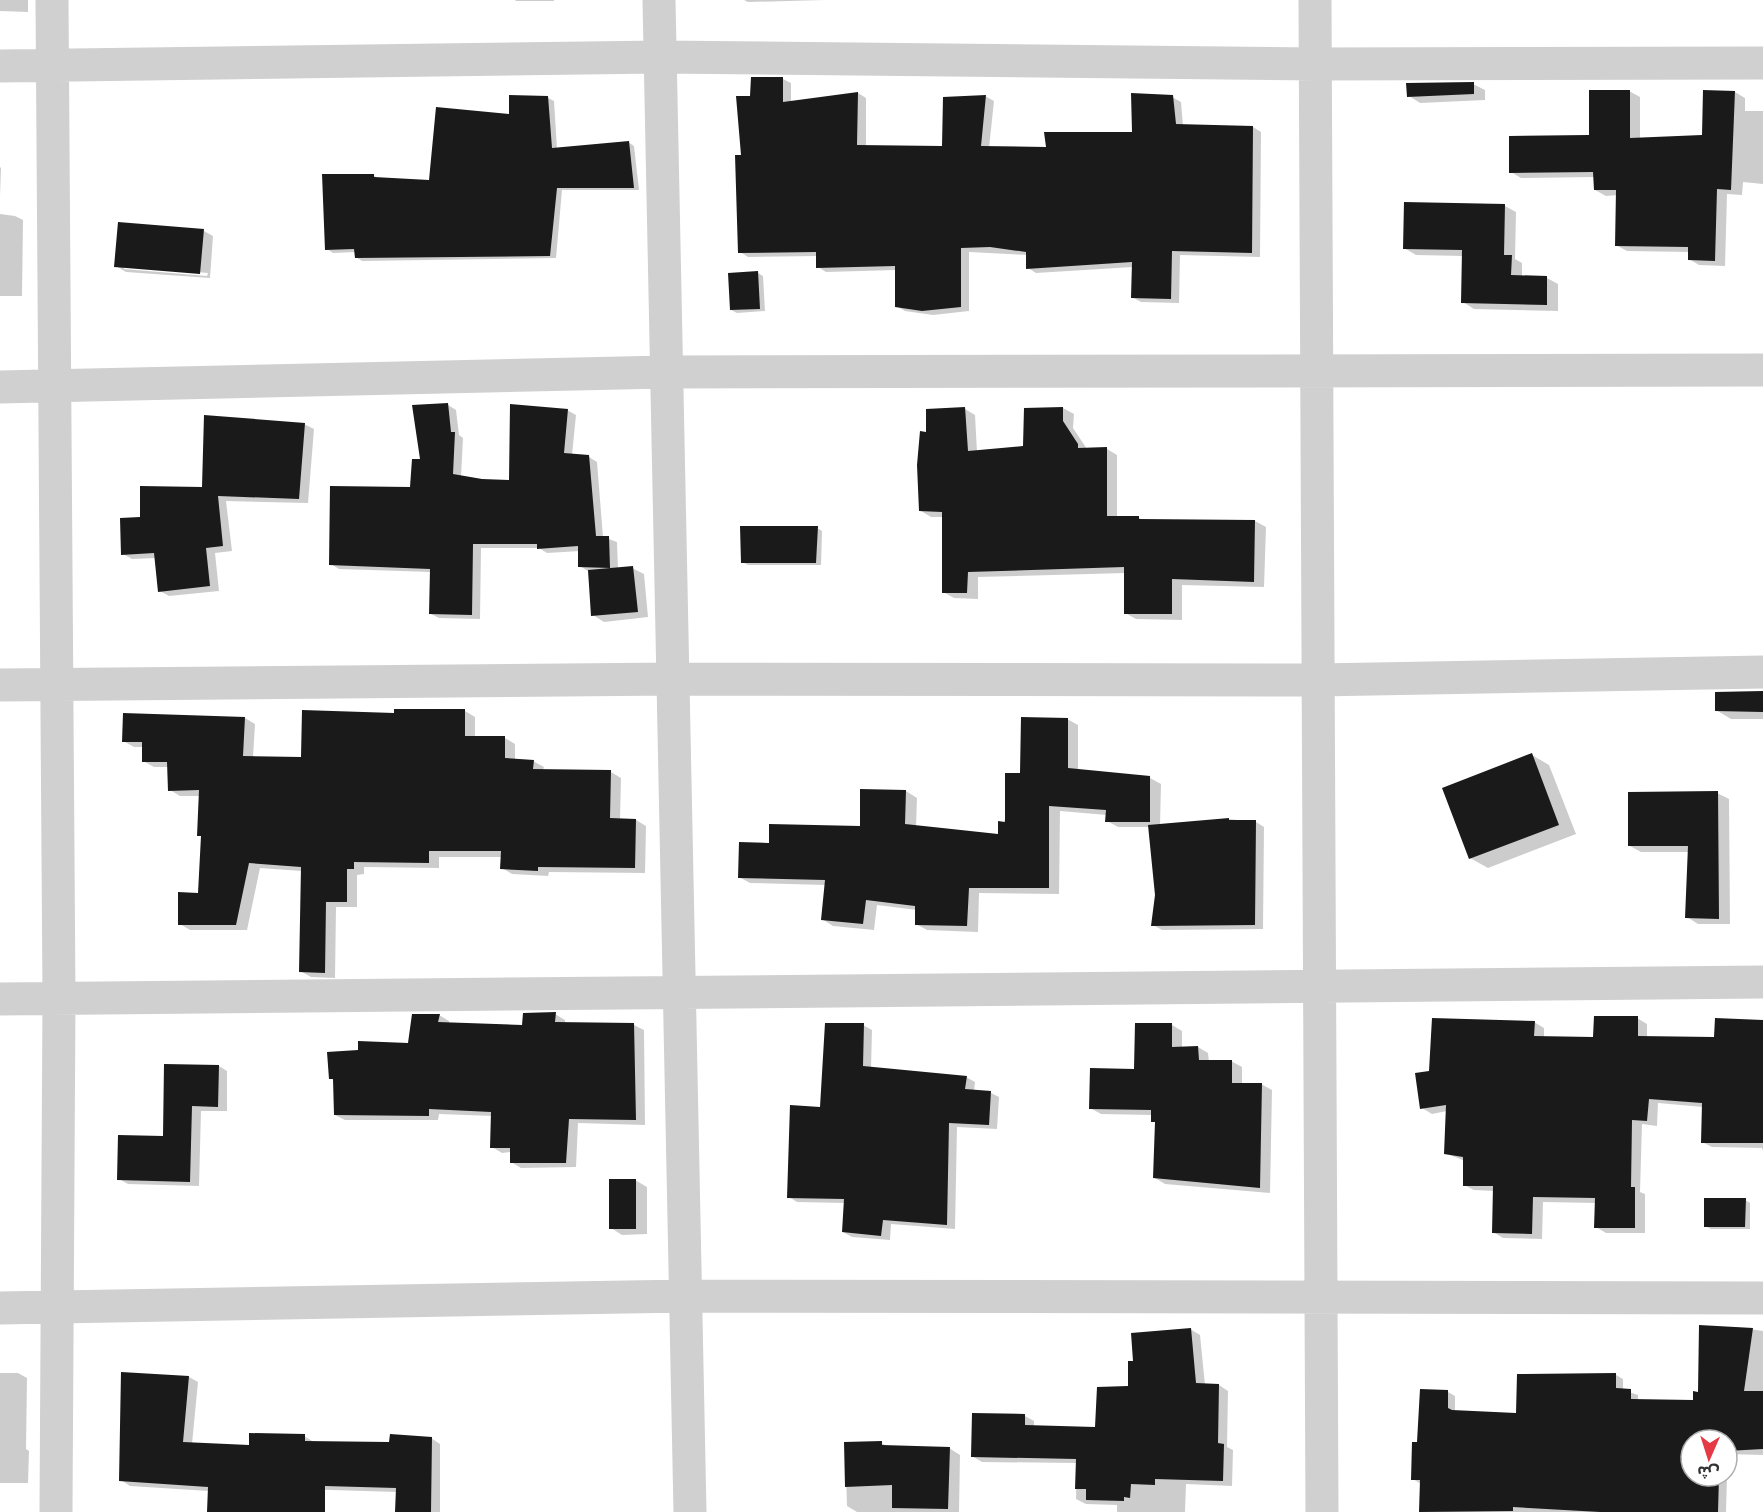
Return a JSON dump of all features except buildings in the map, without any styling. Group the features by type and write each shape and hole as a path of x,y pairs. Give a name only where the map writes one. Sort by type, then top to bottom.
{"street":[{"path":"52,0 58,684 56,1512"},
{"path":"659,0 690,1512"},
{"path":"1315,0 1322,1512"},
{"path":"0,66 660,57 1315,64 1763,63"},
{"path":"0,387 666,372 1763,370"},
{"path":"0,684 673,679 1318,680 1763,672"},
{"path":"0,999 1763,982"},
{"path":"0,1308 686,1296 1321,1299 1763,1298"}]}
